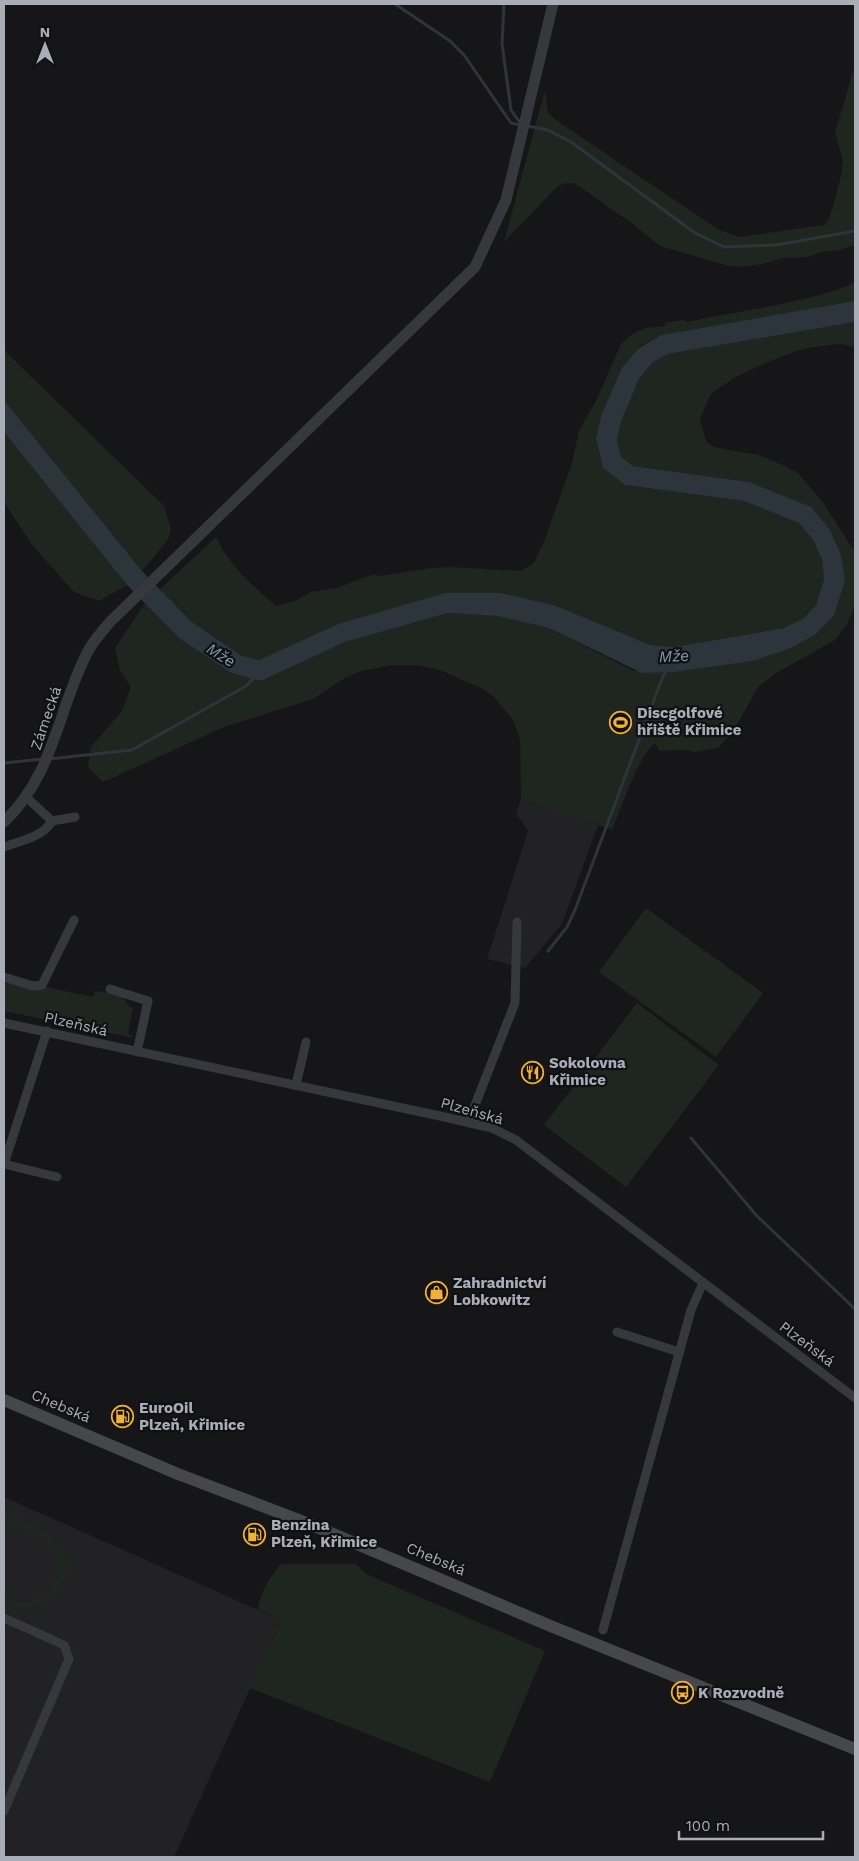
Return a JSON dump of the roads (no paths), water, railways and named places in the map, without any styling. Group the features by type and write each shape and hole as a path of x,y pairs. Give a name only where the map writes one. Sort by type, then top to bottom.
{"main road":[{"name":"Chebská","path":"4,1400 178,1474 312,1525 553,1627 855,1749"}],"street":[{"name":"Zámecká","path":"4,822 26,797 37,779 57,734 76,676 89,650 111,621 475,267 506,200 553,4"},
{"path":"26,797 52,821"},
{"path":"52,821 75,817"},
{"path":"4,847 38,834 48,828 52,821"},
{"path":"4,977 33,986 42,984 74,920"},
{"path":"468,1122 515,1003 517,922"},
{"path":"110,990 148,1001 137,1052"},
{"name":"Plzeňská","path":"4,1023 492,1128 516,1140 855,1398"},
{"path":"47,1032 4,1164 57,1177"},
{"path":"296,1085 306,1042"},
{"path":"602,1630 691,1310 703,1282"},
{"path":"617,1332 679,1352"},
{"path":"4,1618 64,1645 69,1659 4,1811"}],"water":[{"name":"Mže","path":"855,301 855,322 668,354 652,363 639,379 621,422 617,439 621,457 633,466 749,482 811,507 830,530 841,555 845,581 834,615 816,634 791,648 752,661 674,672 642,673 549,628 497,616 448,613 345,642 261,681 231,673 179,638 127,585 4,432 4,400 142,571 192,622 240,655 259,660 338,624 445,593 500,593 554,605 651,645 674,647 784,628 804,618 816,605 824,579 822,560 813,540 799,523 744,501 625,485 603,468 596,439 601,416 622,368 639,348 661,335"}],"waterway":[{"path":"395,4 450,41 464,55 511,123 521,125"},
{"path":"504,4 502,44 511,110 521,124"},
{"path":"527,126 548,130 571,142 695,233 724,247 776,245 855,231"},
{"name":"Mže","path":"548,951 567,927 575,910 663,676 667,670"},
{"path":"49,759 132,750 246,686 255,677"},
{"path":"4,763 43,759"},
{"path":"691,1138 757,1216 855,1309"}],"place":[{"name":"Discgolfové hřiště Křimice","path":"621,722"},
{"name":"Sokolovna Křimice","path":"533,1072"},
{"name":"Zahradnictví Lobkowitz","path":"437,1292"},
{"name":"EuroOil Plzeň, Křimice","path":"123,1417"},
{"name":"Benzina Plzeň, Křimice","path":"255,1534"},
{"name":"K Rozvodně","path":"682,1693"}]}
